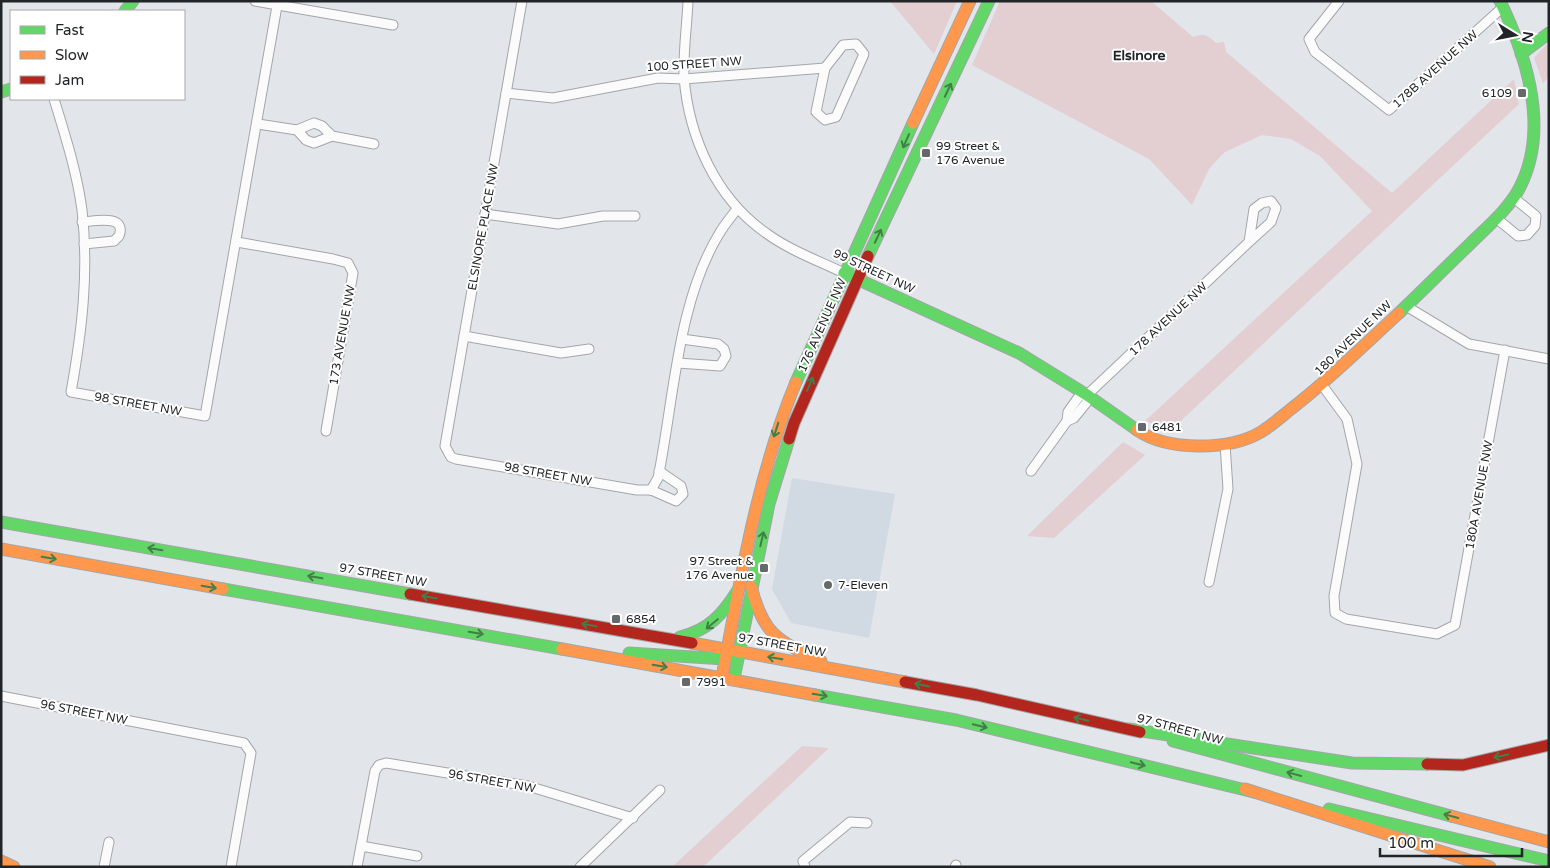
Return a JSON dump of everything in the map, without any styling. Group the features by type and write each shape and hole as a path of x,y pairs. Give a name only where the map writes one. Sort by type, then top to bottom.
{"main road":[{"name":"176 AVENUE NW","path":"722,677 755,503 778,425 844,273 970,1"},
{"name":"176 AVENUE NW","path":"734,679 751,586 774,484 792,430 858,279 989,1"},
{"name":"180 AVENUE NW","path":"1322,385 1496,218 1514,198 1520,188 1529,165 1536,130 1532,89 1502,4"},
{"path":"1521,54 1549,33"},
{"name":"99 STREET NW","path":"844,273 1019,353 1087,395 1147,437 1193,447 1225,444 1260,433 1322,385"},
{"name":"97 STREET NW","path":"1,522 672,639 726,654"},
{"path":"1,549 956,720 1549,861"},
{"path":"751,586 756,608 769,632 779,640 840,670"},
{"path":"672,639 696,634 713,624 738,590"},
{"path":"561,648 726,654 739,652"},
{"name":"97 STREET NW","path":"739,652 976,696 1129,729 1549,842"},
{"path":"1129,729 1352,762 1463,765 1549,746"},
{"path":"1245,790 1490,867"},
{"path":"1,861 14,867"}],"street":[{"path":"255,1 394,25"},
{"name":"ELSINORE PLACE NW","path":"448,452 445,446 446,436 522,1"},
{"name":"99 STREET NW","path":"688,1 684,79 693,126 709,168 737,210 767,234 844,273"},
{"name":"178B AVENUE NW","path":"1338,1 1310,39 1315,52 1389,110 1502,4"},
{"path":"237,242 277,6"},
{"path":"856,44 864,54 836,117 825,120 816,112 825,68 843,46 856,44"},
{"name":"100 STREET NW","path":"506,93 553,98 658,78 684,79 825,68"},
{"path":"54,100 72,163 84,244 114,241 119,236 121,229 117,223 111,220 82,222"},
{"path":"258,124 297,130 314,123 322,126 332,136 374,144"},
{"path":"297,130 306,140 314,144 332,136"},
{"path":"1496,218 1518,236 1527,235 1535,226 1536,216 1514,198"},
{"path":"651,490 655,486 659,471 682,339 699,276 719,234 737,210"},
{"path":"485,214 558,224 603,216 635,216"},
{"name":"98 STREET NW","path":"84,244 84,304 71,392 205,416 237,242"},
{"name":"173 AVENUE NW","path":"237,242 348,263 354,273 326,431"},
{"name":"178 AVENUE NW","path":"1087,395 1249,242"},
{"path":"1406,306 1469,344 1549,359"},
{"path":"464,336 561,353 589,349"},
{"path":"678,363 720,366 726,356 724,349 718,344 682,339"},
{"name":"180A AVENUE NW","path":"1346,619 1436,634 1455,625 1505,350"},
{"name":"180 AVENUE NW","path":"1322,385 1347,419 1357,464 1334,596 1335,614 1346,619"},
{"path":"1031,470 1067,421 1074,418 1087,402 1087,395"},
{"path":"1209,582 1228,489 1225,444"},
{"name":"98 STREET NW","path":"448,452 456,459 637,490 651,490 676,501 683,494 681,486 659,471"},
{"name":"96 STREET NW","path":"1,696 244,743 251,753 231,867"},
{"name":"96 STREET NW","path":"361,846 375,771 379,765 386,763 528,786 633,818"},
{"path":"580,867 660,790"},
{"path":"804,864 850,822 867,823"},
{"path":"104,867 109,842"},
{"path":"357,867 361,846 417,856"}],"shaded area":[{"path":"890,1 957,1 934,54"},
{"path":"1000,1 1151,1 1193,37 1203,35 1216,43 1224,42 1226,52 1392,193 1514,79 1519,104 1170,431 1145,421 1372,211 1320,156 1291,139 1262,135 1225,152 1218,159 1209,169 1192,205 1149,159 972,65"},
{"path":"1549,42 1549,77 1543,83 1534,58"},
{"path":"1123,442 1145,455 1054,538 1027,536"},
{"path":"792,478 895,494 869,638 791,623 772,589"},
{"path":"802,746 829,748 703,867 672,867"}],"traffic: fast":[{"path":"126,10 133,1"},
{"path":"868,256 989,1"},
{"path":"1399,313 1504,210 1520,187 1529,164 1533,141 1534,117 1531,93 1519,45 1500,1"},
{"path":"1521,54 1549,33"},
{"path":"1,92 10,89"},
{"path":"796,382 913,123"},
{"path":"844,273 1019,353 1087,395 1137,430"},
{"path":"734,679 769,504 789,439"},
{"path":"1,522 410,594"},
{"path":"223,589 562,649"},
{"path":"680,637 707,626 720,614 738,590"},
{"path":"629,653 725,659 739,652"},
{"path":"815,695 956,720 1254,792"},
{"path":"1129,729 1352,763 1427,764"},
{"path":"1173,741 1451,816"},
{"path":"1329,809 1549,861"}],"traffic: slow":[{"path":"913,123 970,1"},
{"path":"1137,430 1150,437 1181,445 1216,445 1248,438 1261,432 1305,398 1346,363 1399,313"},
{"path":"722,677 743,564 760,490 782,418 796,382"},
{"path":"1,549 223,589"},
{"path":"751,586 761,616 774,634 794,648 821,661"},
{"path":"692,643 905,682"},
{"path":"562,649 815,695"},
{"path":"1245,789 1490,867"},
{"path":"1451,816 1549,842"},
{"path":"1,861 14,867"}],"traffic: jam":[{"path":"789,439 794,423 868,256"},
{"path":"410,594 692,643"},
{"path":"905,682 977,695 1140,732"},
{"path":"1427,764 1463,765 1549,745"}],"place":[{"name":"6109","path":"1522,93"},
{"name":"99 Street & 176 Avenue","path":"926,153"},
{"name":"6481","path":"1142,427"},
{"name":"97 Street & 176 Avenue","path":"764,568"},
{"name":"7-Eleven","path":"828,585"},
{"name":"6854","path":"616,619"},
{"name":"7991","path":"686,682"}],"district":[{"name":"Elsinore","path":"1139,55"}]}
